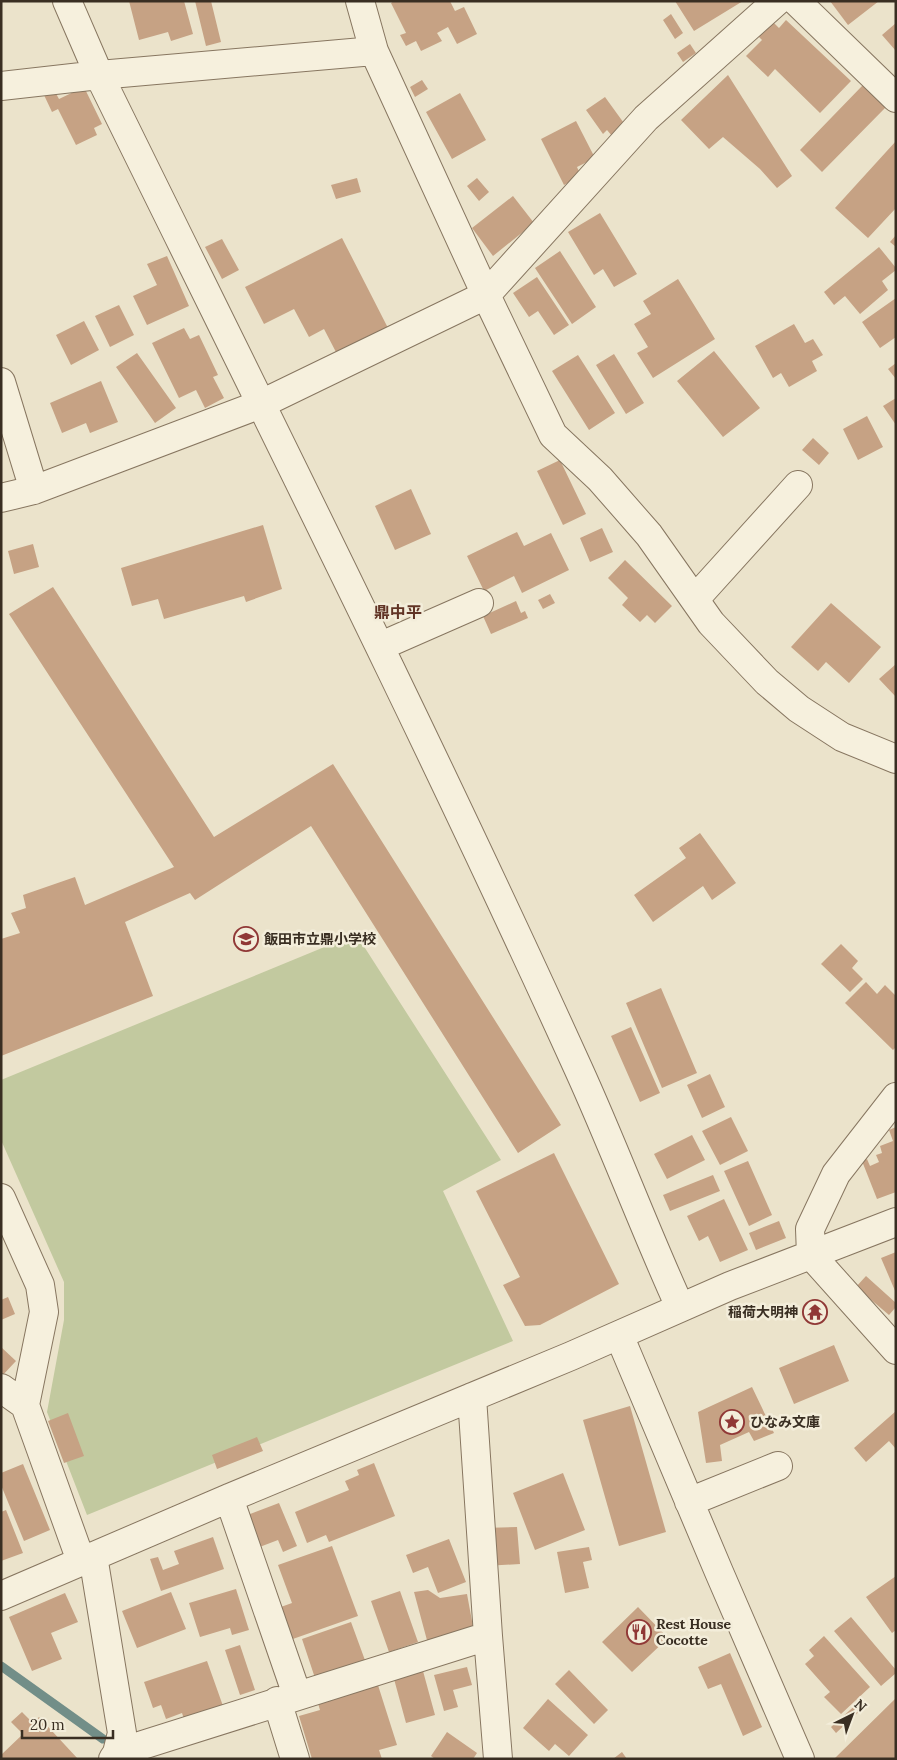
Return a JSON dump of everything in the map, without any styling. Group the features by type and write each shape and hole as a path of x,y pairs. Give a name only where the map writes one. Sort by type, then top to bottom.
{"street":[{"path":"67,1 99,76 381,646 580,1071 657,1257 680,1307"},
{"path":"360,1 374,51 486,295 553,435 600,479 649,535 711,623 767,682 799,709 842,737 896,759"},
{"path":"1,498 34,490 261,404 486,295 646,118 777,1"},
{"path":"796,1 896,98"},
{"path":"1,86 374,51"},
{"path":"1,382 34,490"},
{"path":"695,599 798,485"},
{"path":"381,646 479,603"},
{"path":"896,1097 836,1174 810,1228 811,1255 896,1350"},
{"path":"1,1198 40,1285 44,1312 25,1405"},
{"path":"1,1596 229,1498 619,1335 680,1307 896,1222"},
{"path":"619,1335 800,1759"},
{"path":"1,1388 25,1405 87,1558 122,1733 115,1756"},
{"path":"472,1397 498,1759"},
{"path":"689,1502 778,1466"},
{"path":"229,1498 287,1698 295,1759"},
{"path":"115,1756 287,1698 488,1636"}],"green space":[{"path":"356,934 501,1160 443,1191 513,1341 87,1515 47,1412 64,1320 64,1282 1,1140 1,1080"}],"building":[{"path":"129,1 184,1 193,34 171,41 168,32 139,40"},
{"path":"195,1 211,1 221,42 206,46"},
{"path":"394,1 450,1 455,11 464,7 477,34 457,44 448,27 437,33 442,41 421,51 416,41 406,46 400,35 406,33 391,3"},
{"path":"675,1 743,1 694,31"},
{"path":"830,1 879,1 848,25"},
{"path":"671,14 683,33 675,39 663,20"},
{"path":"786,20 851,81 820,113 775,69 768,77 746,56 762,40 758,36 772,21 779,28"},
{"path":"896,23 896,51 882,35"},
{"path":"690,44 696,53 683,62 677,53"},
{"path":"728,75 792,176 777,188 760,169 723,137 709,149 681,120"},
{"path":"422,80 428,89 415,97 410,87"},
{"path":"863,85 886,107 822,172 800,150"},
{"path":"84,87 102,124 94,128 97,135 76,145 58,109 52,112 44,95 54,90 59,99"},
{"path":"460,93 486,140 452,159 426,112"},
{"path":"605,97 626,126 612,136 607,130 603,134 586,110"},
{"path":"576,121 595,158 577,167 581,176 564,185 541,139"},
{"path":"896,141 896,208 868,238 835,208"},
{"path":"357,178 361,192 336,199 331,185"},
{"path":"477,178 489,192 479,201 467,186"},
{"path":"513,196 534,223 493,256 472,228"},
{"path":"600,213 637,274 614,287 603,269 594,275 568,232"},
{"path":"896,235 896,247 890,242"},
{"path":"342,238 388,328 337,354 324,329 309,337 294,309 264,324 245,287"},
{"path":"222,239 239,270 222,279 205,247"},
{"path":"879,247 896,268 882,281 888,290 860,314 845,296 834,305 824,292"},
{"path":"560,251 596,307 572,324 535,268"},
{"path":"167,256 189,306 147,325 133,296 157,285 147,264"},
{"path":"537,277 569,325 554,335 538,311 529,317 513,293"},
{"path":"678,279 715,339 653,378 637,353 648,347 634,324 651,314 643,301"},
{"path":"896,298 896,337 880,348 862,322"},
{"path":"119,305 134,335 110,347 95,316"},
{"path":"84,321 99,350 71,365 56,335"},
{"path":"794,324 805,343 813,339 823,355 812,361 817,371 789,387 781,373 773,378 755,346"},
{"path":"184,328 190,339 199,335 218,375 213,377 224,398 205,408 196,390 179,398 152,343"},
{"path":"714,351 760,408 723,437 677,381"},
{"path":"137,353 176,408 155,423 116,367"},
{"path":"614,354 644,403 626,414 596,365"},
{"path":"578,355 615,413 589,430 552,371"},
{"path":"896,363 896,379 888,369"},
{"path":"101,381 118,422 90,433 86,423 62,433 50,403"},
{"path":"896,398 896,425 883,406"},
{"path":"867,416 883,447 858,460 843,429"},
{"path":"813,438 829,453 819,465 802,450"},
{"path":"560,460 586,514 563,525 537,471"},
{"path":"411,489 431,534 395,550 375,506"},
{"path":"263,525 282,589 246,602 244,596 164,619 158,599 132,606 121,568"},
{"path":"602,528 613,552 590,562 580,538"},
{"path":"517,532 524,546 551,533 569,570 522,593 514,576 484,591 467,556"},
{"path":"33,544 39,567 14,574 8,551"},
{"path":"625,560 672,606 655,623 647,615 640,622 622,605 628,598 608,578"},
{"path":"53,587 214,837 333,764 561,1125 518,1153 311,826 195,900 190,893 125,922 153,996 1,1056 1,939 20,933 11,913 26,908 23,895 75,877 85,905 174,867 9,614"},
{"path":"550,594 555,603 543,609 538,600"},
{"path":"516,601 521,613 525,611 528,618 491,634 483,616"},
{"path":"831,603 881,647 849,683 826,662 818,671 791,647"},
{"path":"896,664 896,697 879,679"},
{"path":"700,833 736,883 712,900 703,886 653,922 634,895 686,858 679,848"},
{"path":"841,944 858,961 852,968 863,979 850,992 821,964"},
{"path":"866,982 877,994 885,985 896,996 896,1047 893,1050 845,1003"},
{"path":"661,988 697,1073 662,1088 626,1003"},
{"path":"631,1027 660,1093 640,1102 611,1036"},
{"path":"710,1074 725,1107 702,1118 687,1085"},
{"path":"731,1117 748,1151 720,1165 702,1131"},
{"path":"896,1127 896,1192 877,1199 862,1161 867,1159 870,1166 879,1162 876,1155 882,1153 880,1146 893,1141 889,1130"},
{"path":"692,1135 705,1160 667,1179 654,1154"},
{"path":"554,1153 619,1284 540,1325 525,1326 503,1285 520,1277 476,1191"},
{"path":"748,1161 772,1215 749,1226 724,1171"},
{"path":"713,1175 720,1191 670,1211 663,1195"},
{"path":"724,1199 748,1250 720,1262 708,1236 699,1241 687,1216"},
{"path":"779,1221 786,1238 756,1250 749,1233"},
{"path":"896,1252 896,1293 881,1258"},
{"path":"866,1276 896,1303 896,1307 889,1315 856,1287"},
{"path":"8,1297 15,1314 1,1320 1,1300"},
{"path":"834,1345 849,1381 794,1404 779,1368"},
{"path":"1,1347 16,1361 1,1377"},
{"path":"752,1387 774,1433 754,1441 749,1432 720,1445 722,1461 706,1463 698,1412"},
{"path":"630,1406 666,1532 619,1546 583,1420"},
{"path":"896,1411 896,1449 889,1441 866,1462 854,1448"},
{"path":"68,1413 84,1456 64,1463 48,1421"},
{"path":"257,1437 263,1451 217,1469 212,1455"},
{"path":"374,1463 395,1516 329,1542 326,1535 307,1543 295,1512 349,1490 345,1481 359,1475 357,1470"},
{"path":"23,1464 50,1530 24,1541 1,1485 1,1473"},
{"path":"563,1473 585,1530 535,1550 513,1493"},
{"path":"279,1503 297,1546 283,1552 278,1540 257,1548 245,1516"},
{"path":"6,1510 23,1553 1,1561 1,1512"},
{"path":"517,1527 520,1564 485,1566 483,1528"},
{"path":"213,1537 224,1569 161,1591 150,1559 158,1557 163,1570 179,1564 174,1551"},
{"path":"449,1539 466,1582 438,1593 428,1567 413,1573 406,1555"},
{"path":"332,1546 358,1616 290,1640 278,1608 292,1603 278,1565"},
{"path":"589,1547 592,1560 583,1562 589,1588 565,1593 557,1552"},
{"path":"896,1576 896,1630 892,1633 866,1597"},
{"path":"236,1589 249,1630 232,1635 230,1628 200,1637 189,1603"},
{"path":"428,1590 440,1598 467,1594 474,1632 428,1644 414,1592"},
{"path":"400,1591 418,1642 389,1652 371,1601"},
{"path":"171,1592 186,1629 137,1648 122,1611"},
{"path":"65,1593 78,1622 51,1633 62,1659 32,1671 9,1617"},
{"path":"638,1607 668,1638 632,1672 602,1642"},
{"path":"851,1617 896,1670 896,1673 881,1686 834,1631"},
{"path":"351,1622 366,1663 316,1681 302,1639"},
{"path":"824,1636 870,1687 841,1714 824,1697 830,1692 805,1664 814,1656 809,1650"},
{"path":"240,1645 255,1690 240,1695 225,1650"},
{"path":"730,1653 762,1727 743,1736 721,1684 708,1689 698,1667"},
{"path":"207,1661 223,1706 184,1719 182,1713 166,1719 161,1705 153,1708 144,1682"},
{"path":"467,1667 472,1685 453,1690 458,1707 444,1711 434,1675"},
{"path":"569,1670 608,1710 594,1724 555,1684"},
{"path":"423,1671 435,1715 406,1723 394,1679"},
{"path":"377,1682 397,1745 379,1750 382,1759 312,1759 299,1716 320,1710 317,1700"},
{"path":"896,1698 896,1759 834,1759"},
{"path":"548,1699 588,1735 569,1756 555,1744 549,1751 523,1728"},
{"path":"859,1702 864,1707 836,1733 831,1727"},
{"path":"22,1712 33,1723 39,1717 78,1759 1,1759 1,1755 23,1734 11,1722"},
{"path":"447,1732 477,1753 473,1759 435,1759 431,1756"},
{"path":"622,1752 627,1759 613,1759"}],"waterway":[{"path":"1,1666 103,1739"}],"place":[{"name":"飯田市立鼎小学校","path":"246,939"},
{"name":"稲荷大明神","path":"815,1312"},
{"name":"ひなみ文庫","path":"732,1422"},
{"name":"Rest House Cocotte","path":"639,1632"}],"district":[{"name":"鼎中平","path":"398,612"}]}
